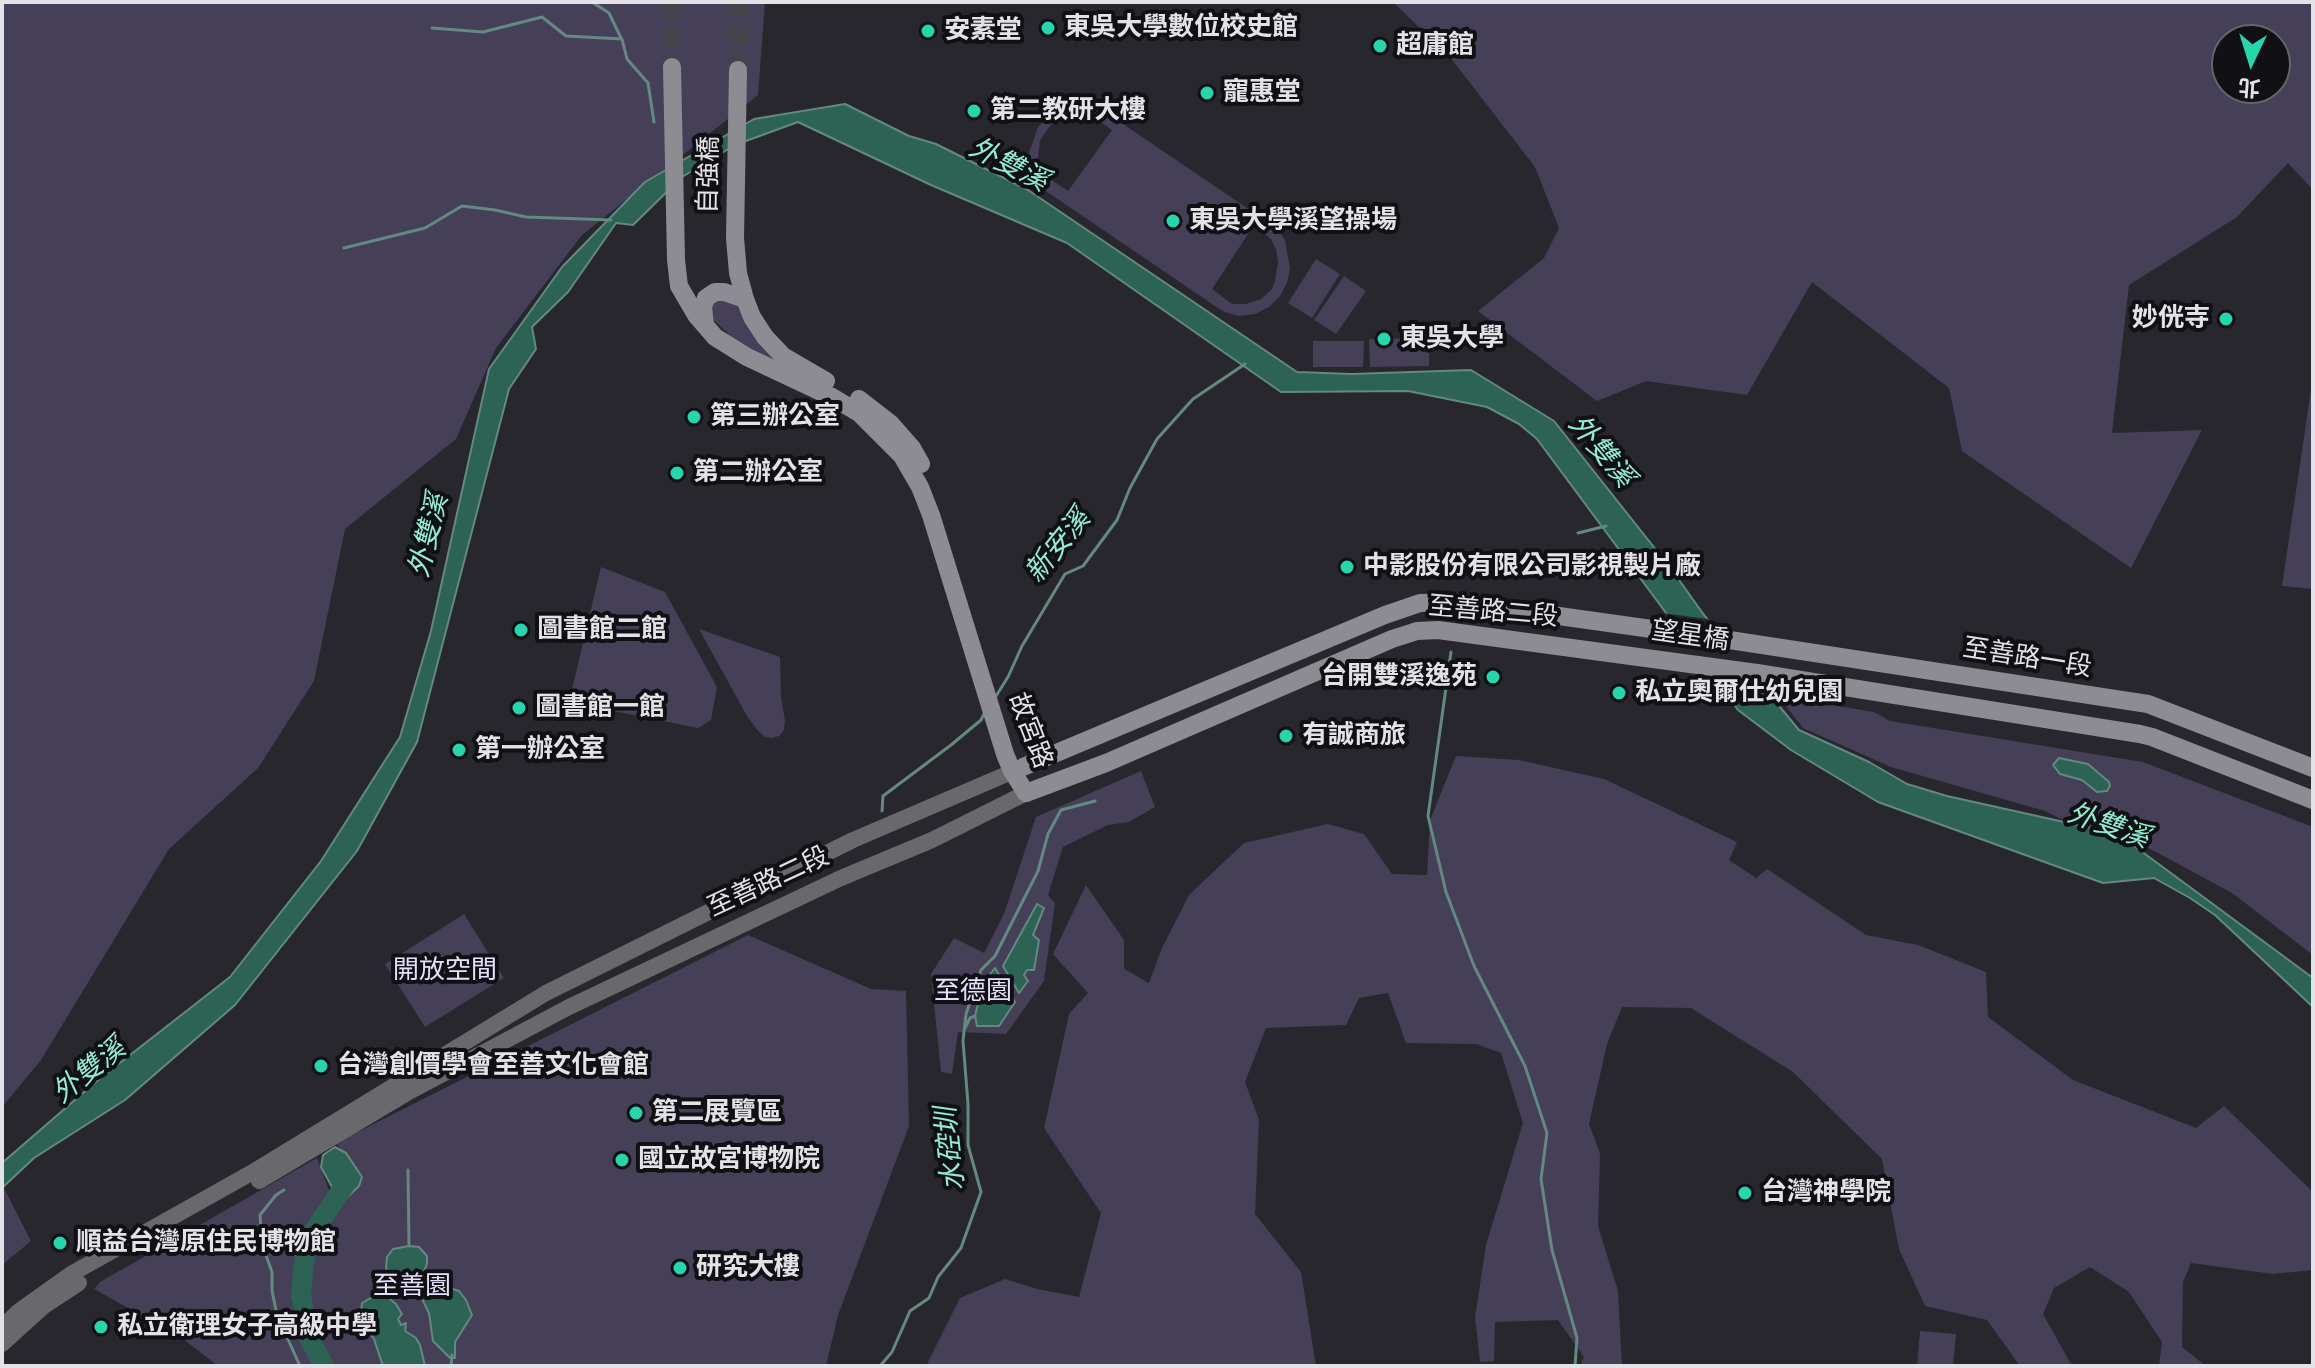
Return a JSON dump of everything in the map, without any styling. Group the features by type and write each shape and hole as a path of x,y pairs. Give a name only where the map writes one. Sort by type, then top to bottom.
{"main road":[{"name":"自強橋","path":"672,67 676,260"},
{"name":"自強橋","path":"735,238 738,70"},
{"name":"故宮路","path":"735,238 738,273 745,299 765,337 783,356 867,405 890,423 912,448 942,512 995,679 994,704"},
{"name":"故宮路","path":"676,260 679,286 696,315 715,337 747,357 859,413 902,456 920,487 931,515 1026,793"},
{"path":"705,325 703,307 706,298 715,292 745,299"},
{"name":"至善路二段","path":"1017,769 1420,603 1459,602 1586,620"},
{"name":"望星橋","path":"1586,620 1723,639"},
{"name":"至善路二段","path":"1026,793 1106,763 1392,639 1417,631 1454,631 1616,653"},
{"name":"至善路一段","path":"1723,639 2148,704 2313,768"},
{"name":"望星橋","path":"1616,653 2140,734 2313,800"}],"street":[{"name":"至善路二段","path":"2,1327 71,1274 245,1177 546,993 853,840 1017,769"},
{"name":"至善路二段","path":"2,1344 44,1306 77,1284 420,1086 649,967 841,878 932,840 1026,793"}],"green space":[{"path":"2,2 765,2 758,95 582,235 496,348 456,439 345,529 314,681 258,768 169,849 41,1060 2,1107"},
{"path":"1393,2 2313,2 2313,190 2288,163 2237,217 2129,285 2112,433 2202,430 2131,568 1962,451 1949,388 1812,282 1747,395 1646,381 1597,401 1478,311 1544,258 1559,228 1535,167 1450,57"},
{"path":"1069,104 1098,107 1278,229 1285,240 1290,269 1280,296 1269,307 1255,314 1239,316 1224,312 1034,183 1028,168 1029,153 1038,127 1056,110","holes":["1082,112 1112,130 1068,191 1044,175 1038,159 1040,140 1060,118","1254,225 1271,239 1276,249 1278,262 1275,281 1272,289 1261,299 1232,304 1212,289"]},
{"path":"1316,259 1340,274 1312,318 1288,303"},
{"path":"1344,276 1366,291 1336,334 1314,320"},
{"path":"732,296 789,370 735,340 707,314 711,300"},
{"path":"1429,338 1429,366 1370,367 1369,339"},
{"path":"1313,341 1364,341 1363,367 1313,367"},
{"path":"2313,376 2313,589 2282,586"},
{"path":"601,567 665,592 717,687 711,720 698,728 569,702"},
{"path":"699,629 780,657 785,721 784,730 779,736 765,737 758,731"},
{"path":"1778,696 1874,712 1890,721 2143,762 2313,827 2313,955 2232,893 2132,839 2086,831 2045,811 1891,767 1803,728"},
{"path":"1456,756 1519,760 1604,779 1737,842 1729,860 1756,878 1767,869 1866,935 1918,945 1986,972 1988,1017 2073,1080 2196,1128 2224,1106 2313,1192 2313,1270 2273,1274 2191,1263 2183,1282 2182,1347 2206,1366 2159,1366 2162,1342 2129,1292 2090,1267 2054,1288 2043,1314 2072,1366 2020,1366 1987,1320 1925,1306 1899,1249 1882,1159 1793,1072 1691,1008 1622,1007 1607,1044 1589,1124 1600,1153 1598,1226 1618,1291 1622,1366 1580,1366 1584,1357 1558,1320 1495,1322 1494,1361 1480,1362 1475,1317 1486,1245 1523,1123 1501,1053 1476,1044 1406,1043 1388,993 1359,998 1346,1025 1266,1028 1245,1082 1259,1120 1255,1214 1301,1272 1316,1366 926,1366 960,1298 1005,1279 1079,1297 1101,1213 1044,1128 1069,1014 1088,993 1053,954 1086,885 1124,940 1124,969 1149,983 1162,948 1189,895 1244,843 1328,824 1364,834 1392,874 1427,875 1430,820"},
{"name":"至德園","path":"1141,771 1155,807 1129,822 1108,825 1063,847 1048,895 1055,903 1044,981 1006,1034 958,1032 952,1074 941,1072 931,974 954,938 984,953 1004,914 1036,817"},
{"name":"開放空間","path":"464,914 504,978 425,1027 385,964"},
{"name":"國立故宮博物院","path":"748,935 871,989 906,991 909,1126 838,1315 826,1366 328,1366 306,1294 311,1251 360,1176 336,1143"},
{"path":"317,1158 330,1193 303,1241 293,1276 295,1315 317,1366 218,1366 182,1338 94,1289 100,1282"},
{"path":"5,1190 31,1241 2,1265 2,1193"},
{"path":"1920,1331 1956,1334 1953,1366 1917,1366"}],"shaded area":[{"name":"外雙溪","path":"845,104 909,136 936,144 1028,190 1297,372 1352,374 1471,370 1554,421 1704,615 1799,730 1869,762 1907,784 1947,796 2118,834 2313,978 2313,1007 2215,915 2154,878 2103,883 1878,802 1791,750 1738,710 1537,439 1519,424 1487,407 1408,391 1281,392 1067,243 931,185 798,122 735,145 682,177 633,225 616,223 568,292 532,327 536,349 509,389 417,742 357,851 235,1005 125,1100 34,1158 2,1188 2,1163 98,1080 230,977 321,861 400,737 431,631 489,369 562,267 645,182 754,119"},
{"path":"2059,758 2088,764 2109,782 2107,791 2097,792 2082,780 2060,774 2053,765"},
{"path":"1037,904 1044,908 1033,935 1039,940 1034,970 1027,970 1024,975 1028,981 1019,993 1003,966"},
{"path":"995,968 1015,1002 999,1026 977,1026 975,1016 983,983"},
{"path":"335,1147 346,1153 362,1177 359,1186 336,1208 329,1204 333,1189 321,1167 323,1155"},
{"path":"419,1247 427,1256 421,1279 423,1283 459,1291 466,1300 472,1315 455,1342 455,1358 450,1358 433,1341 429,1313 414,1283 389,1280 387,1257 393,1249"},
{"path":"376,1295 385,1295 396,1304 402,1314 398,1319 401,1325 406,1323 405,1331 416,1338 425,1366 383,1366 374,1339 360,1320 362,1303"}],"pier":[{"path":"1662,613 1708,619 1775,694 1715,685"}],"waterway":[{"path":"592,2 609,13 621,38"},
{"path":"432,28 483,32 542,17 566,36 622,39 627,59 648,83 654,122"},
{"path":"344,248 425,228 462,206 526,217 611,220"},
{"name":"新安溪","path":"996,696 1065,574 1083,566 1117,520 1130,488 1157,439 1193,399 1245,364"},
{"path":"1578,533 1606,526"},
{"path":"1451,652 1428,816 1446,892 1474,966 1525,1066 1547,1133 1541,1179 1552,1250 1577,1338 1575,1366"},
{"name":"新安溪","path":"882,811 883,796 951,745 981,720 985,712"},
{"name":"水硿圳","path":"880,1366 892,1352 910,1311 929,1298 938,1277 961,1248 981,1192 968,1145 963,1041 966,1014 981,970 995,956 1038,871 1048,834 1061,810 1095,801"},
{"path":"965,1028 970,1018 975,1016"},
{"path":"408,1170 409,1246"},
{"name":"新安溪","path":"324,1366 309,1338 301,1295 303,1271 306,1248 314,1231 344,1186"},
{"path":"284,1190 260,1215 262,1244 272,1272 277,1315 300,1366"},
{"path":"451,1366 452,1355"}],"tunnel":[{"path":"671,2 672,67"},
{"path":"738,70 739,2"}],"place":[{"name":"東吳大學數位校史館","path":"1048,28"},
{"name":"安素堂","path":"928,31"},
{"name":"超庸館","path":"1380,46"},
{"name":"寵惠堂","path":"1207,93"},
{"name":"第二教研大樓","path":"974,111"},
{"name":"東吳大學溪望操場","path":"1173,221"},
{"name":"妙侊寺","path":"2226,319"},
{"name":"東吳大學","path":"1384,339"},
{"name":"第三辦公室","path":"694,417"},
{"name":"第二辦公室","path":"677,473"},
{"name":"中影股份有限公司影視製片廠","path":"1347,567"},
{"name":"圖書館二館","path":"521,630"},
{"name":"台開雙溪逸苑","path":"1493,677"},
{"name":"私立奧爾仕幼兒園","path":"1619,693"},
{"name":"圖書館一館","path":"519,708"},
{"name":"有誠商旅","path":"1286,736"},
{"name":"第一辦公室","path":"459,750"},
{"name":"台灣創價學會至善文化會館","path":"321,1066"},
{"name":"第二展覽區","path":"636,1113"},
{"name":"國立故宮博物院","path":"622,1160"},
{"name":"台灣神學院","path":"1745,1193"},
{"name":"順益台灣原住民博物館","path":"60,1243"},
{"name":"研究大樓","path":"680,1268"},
{"name":"私立衛理女子高級中學","path":"101,1327"}],"park label":[{"name":"至善園","path":"412,1287"}]}
